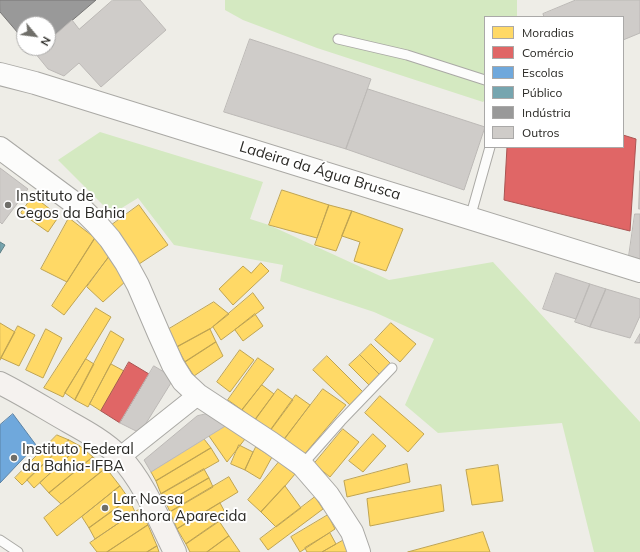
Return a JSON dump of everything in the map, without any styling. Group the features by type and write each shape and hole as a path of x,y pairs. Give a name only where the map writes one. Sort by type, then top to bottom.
{"main road":[{"path":"0,383 27,397 91,435 120,457 144,490 174,552"}],"street":[{"name":"Ladeira da Água Brusca","path":"1,73 640,271"},
{"path":"0,148 81,208 97,224 110,239 138,284 173,365 183,381 198,395 302,465 332,500 352,532 360,552"},
{"path":"120,457 198,395"}],"lane":[{"path":"338,39 407,55 484,80"},
{"path":"470,218 490,148"},
{"path":"302,465 341,421 392,368"},
{"path":"0,540 18,552"}],"green space":[{"path":"225,0 517,0 517,16 484,16 483,102 317,48 243,20 225,10"},
{"path":"100,132 263,182 250,219 269,225 389,280 493,262 640,422 640,552 594,552 562,423 438,433 405,405 434,339 374,312 280,281 283,265 174,245 138,198 112,214 58,160"}],"building: Moradias":[{"path":"282,190 329,205 317,238 269,225"},
{"path":"33,196 59,216 48,232 21,213"},
{"path":"139,205 168,245 136,266 109,227"},
{"path":"329,205 352,211 336,251 315,245"},
{"path":"352,211 403,229 386,271 354,261 360,242 342,236"},
{"path":"69,218 95,238 67,282 41,269"},
{"path":"95,238 111,254 64,315 52,306"},
{"path":"111,254 127,280 103,302 87,287"},
{"path":"261,263 269,271 233,305 219,289 243,266 251,273"},
{"path":"253,293 264,308 221,340 213,327"},
{"path":"214,302 229,314 210,329 177,347 169,329"},
{"path":"96,308 111,317 63,397 44,388"},
{"path":"255,314 263,326 243,341 235,330"},
{"path":"0,323 15,332 0,360"},
{"path":"391,323 416,344 400,362 375,340"},
{"path":"18,326 35,335 19,366 1,358"},
{"path":"46,329 62,338 43,378 26,370"},
{"path":"210,329 216,342 185,362 177,347"},
{"path":"111,331 124,339 88,407 75,400"},
{"path":"216,342 223,356 194,376 185,362"},
{"path":"371,344 391,364 380,375 360,355"},
{"path":"240,350 254,360 230,392 217,382"},
{"path":"360,355 380,375 370,386 349,365"},
{"path":"327,356 363,392 350,405 313,370"},
{"path":"258,358 274,369 242,410 228,400"},
{"path":"86,359 94,364 75,400 65,393"},
{"path":"111,364 124,371 101,411 90,404"},
{"path":"262,385 274,394 255,420 242,410"},
{"path":"278,389 293,400 270,431 255,420"},
{"path":"323,389 346,405 303,456 283,441"},
{"path":"296,395 310,405 283,441 270,431"},
{"path":"380,396 424,434 408,452 365,413"},
{"path":"227,425 245,439 227,462 209,436"},
{"path":"343,429 359,442 330,477 314,464"},
{"path":"373,434 386,446 363,472 349,461"},
{"path":"57,435 69,440 22,485 15,478"},
{"path":"204,439 211,448 156,481 151,472"},
{"path":"69,440 80,446 34,488 27,480"},
{"path":"239,445 253,452 245,470 231,464"},
{"path":"80,446 93,457 49,493 40,483"},
{"path":"256,447 272,457 260,479 245,470"},
{"path":"211,448 219,461 161,494 156,481"},
{"path":"93,457 106,468 61,504 49,493"},
{"path":"279,462 295,474 261,512 248,500"},
{"path":"407,464 410,482 347,497 344,481"},
{"path":"498,465 503,501 472,505 466,470"},
{"path":"106,468 120,486 57,536 44,518"},
{"path":"204,469 209,478 166,503 161,494"},
{"path":"229,477 238,492 177,529 170,512"},
{"path":"209,478 213,487 170,512 166,503"},
{"path":"441,485 444,511 370,526 367,499"},
{"name":"Lar Nossa Senhora Aparecida","path":"120,486 129,499 89,528 82,517"},
{"path":"285,486 301,508 276,527 261,512"},
{"path":"315,497 323,509 268,550 260,539"},
{"path":"129,499 135,512 95,539 89,528"},
{"path":"220,503 227,516 186,544 177,529"},
{"path":"140,509 148,525 107,552 97,552 90,543"},
{"path":"328,515 335,529 300,552 291,537"},
{"path":"219,521 229,536 207,552 190,552 186,544"},
{"path":"148,525 157,546 147,552 107,552"},
{"path":"483,532 490,552 408,552"},
{"path":"330,533 336,544 322,552 307,552 305,548"},
{"path":"229,536 240,552 207,552"},
{"path":"344,540 349,552 322,552 336,544"},
{"path":"157,546 159,552 147,552"}],"building: Comércio":[{"path":"624,135 636,139 630,231 504,200 507,148 624,148"},
{"path":"129,362 149,374 120,423 101,411"}],"building: Escolas":[{"path":"13,414 36,445 0,483 0,425"}],"building: Público":[{"path":"0,242 5,245 0,253"}],"building: Indústria":[{"path":"0,0 96,0 56,34 56,16 16,16 16,31 0,12"}],"building: Outros":[{"path":"113,0 140,0 166,30 101,87 79,63 64,76 48,69 37,56 56,56 56,34 72,20 79,29"},
{"path":"576,0 640,0 640,33 624,40 624,16 544,16 543,14"},
{"path":"250,39 371,79 346,149 224,112"},
{"path":"368,89 484,127 464,190 346,149"},
{"name":"Instituto de Cegos da Bahia","path":"0,168 28,189 2,224 0,222"},
{"path":"640,171 640,209 639,209"},
{"path":"635,214 640,214 640,259 629,256"},
{"path":"556,273 590,284 576,319 543,309"},
{"path":"590,284 606,289 590,327 575,322"},
{"path":"606,289 640,299 640,316 630,338 590,327"},
{"path":"640,334 640,343 635,343"},
{"path":"154,366 174,378 140,433 120,423"},
{"path":"211,413 227,425 151,472 144,460 197,416"}],"place":[{"name":"Instituto de Cegos da Bahia","path":"8,205"},
{"name":"Instituto Federal da Bahia-IFBA","path":"14,458"},
{"name":"Lar Nossa Senhora Aparecida","path":"105,508"}]}
